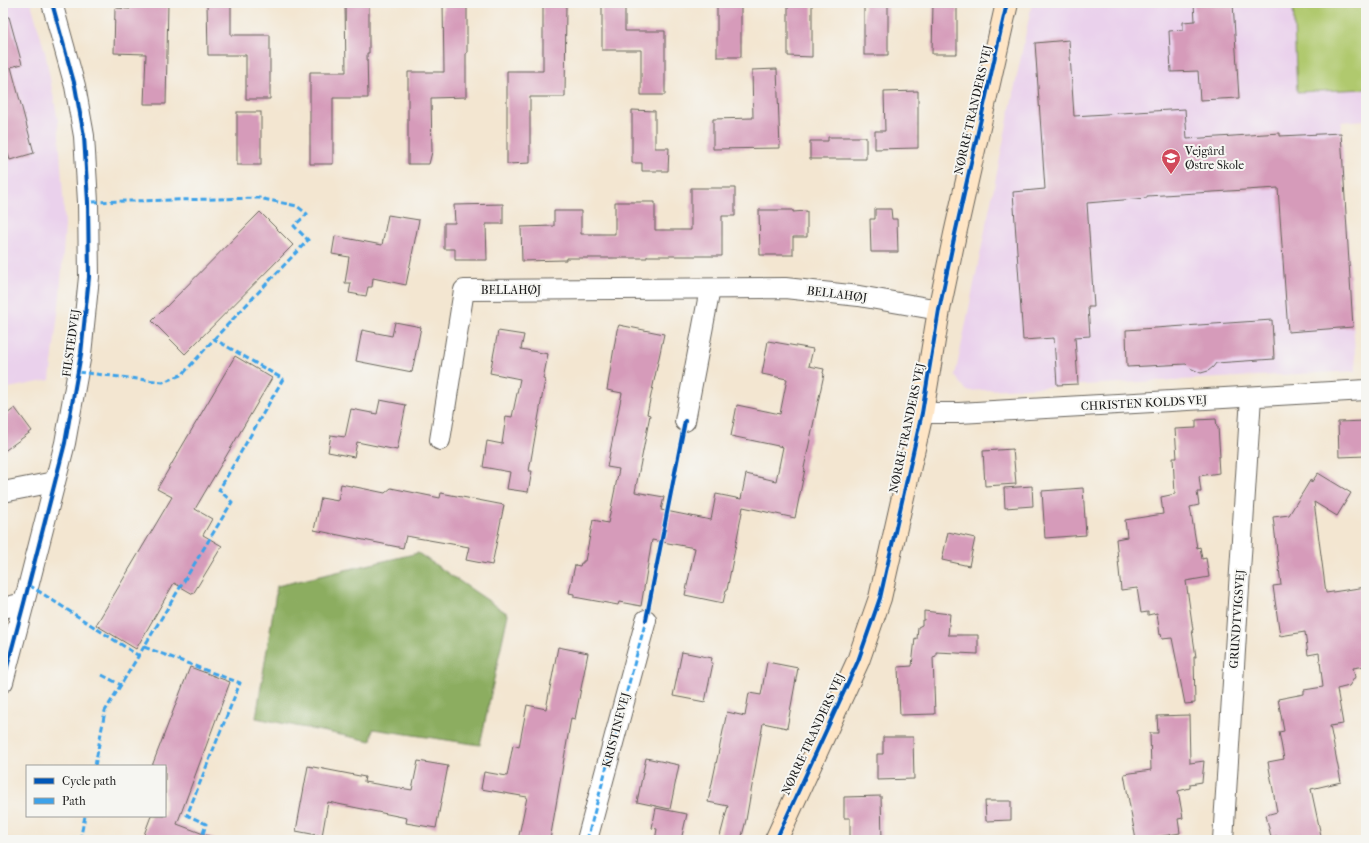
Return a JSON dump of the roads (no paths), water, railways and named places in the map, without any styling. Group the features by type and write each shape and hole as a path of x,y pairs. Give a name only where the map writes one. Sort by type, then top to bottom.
{"street":[{"name":"FILSTEDVEJ","path":"3,682 65,443 81,354 89,277 88,202 84,136 75,86 52,3"},
{"name":"NØRRE TRANDERS VEJ","path":"776,840 858,661 880,598 922,413 939,310 955,234 1007,3"},
{"name":"BELLAHØJ","path":"440,440 464,290 785,288 859,296 939,310"},
{"path":"684,421 710,289"},
{"name":"CHRISTEN KOLDS VEJ","path":"922,413 959,413 1366,390"},
{"name":"GRUNDTVIGSVEJ","path":"1223,840 1251,397"},
{"path":"3,492 54,482"},
{"path":"3,608 24,603"},
{"name":"KRISTINEVEJ","path":"587,840 646,620"}],"place":[{"name":"Vejgård Østre Skole","path":"1171,175"}]}
